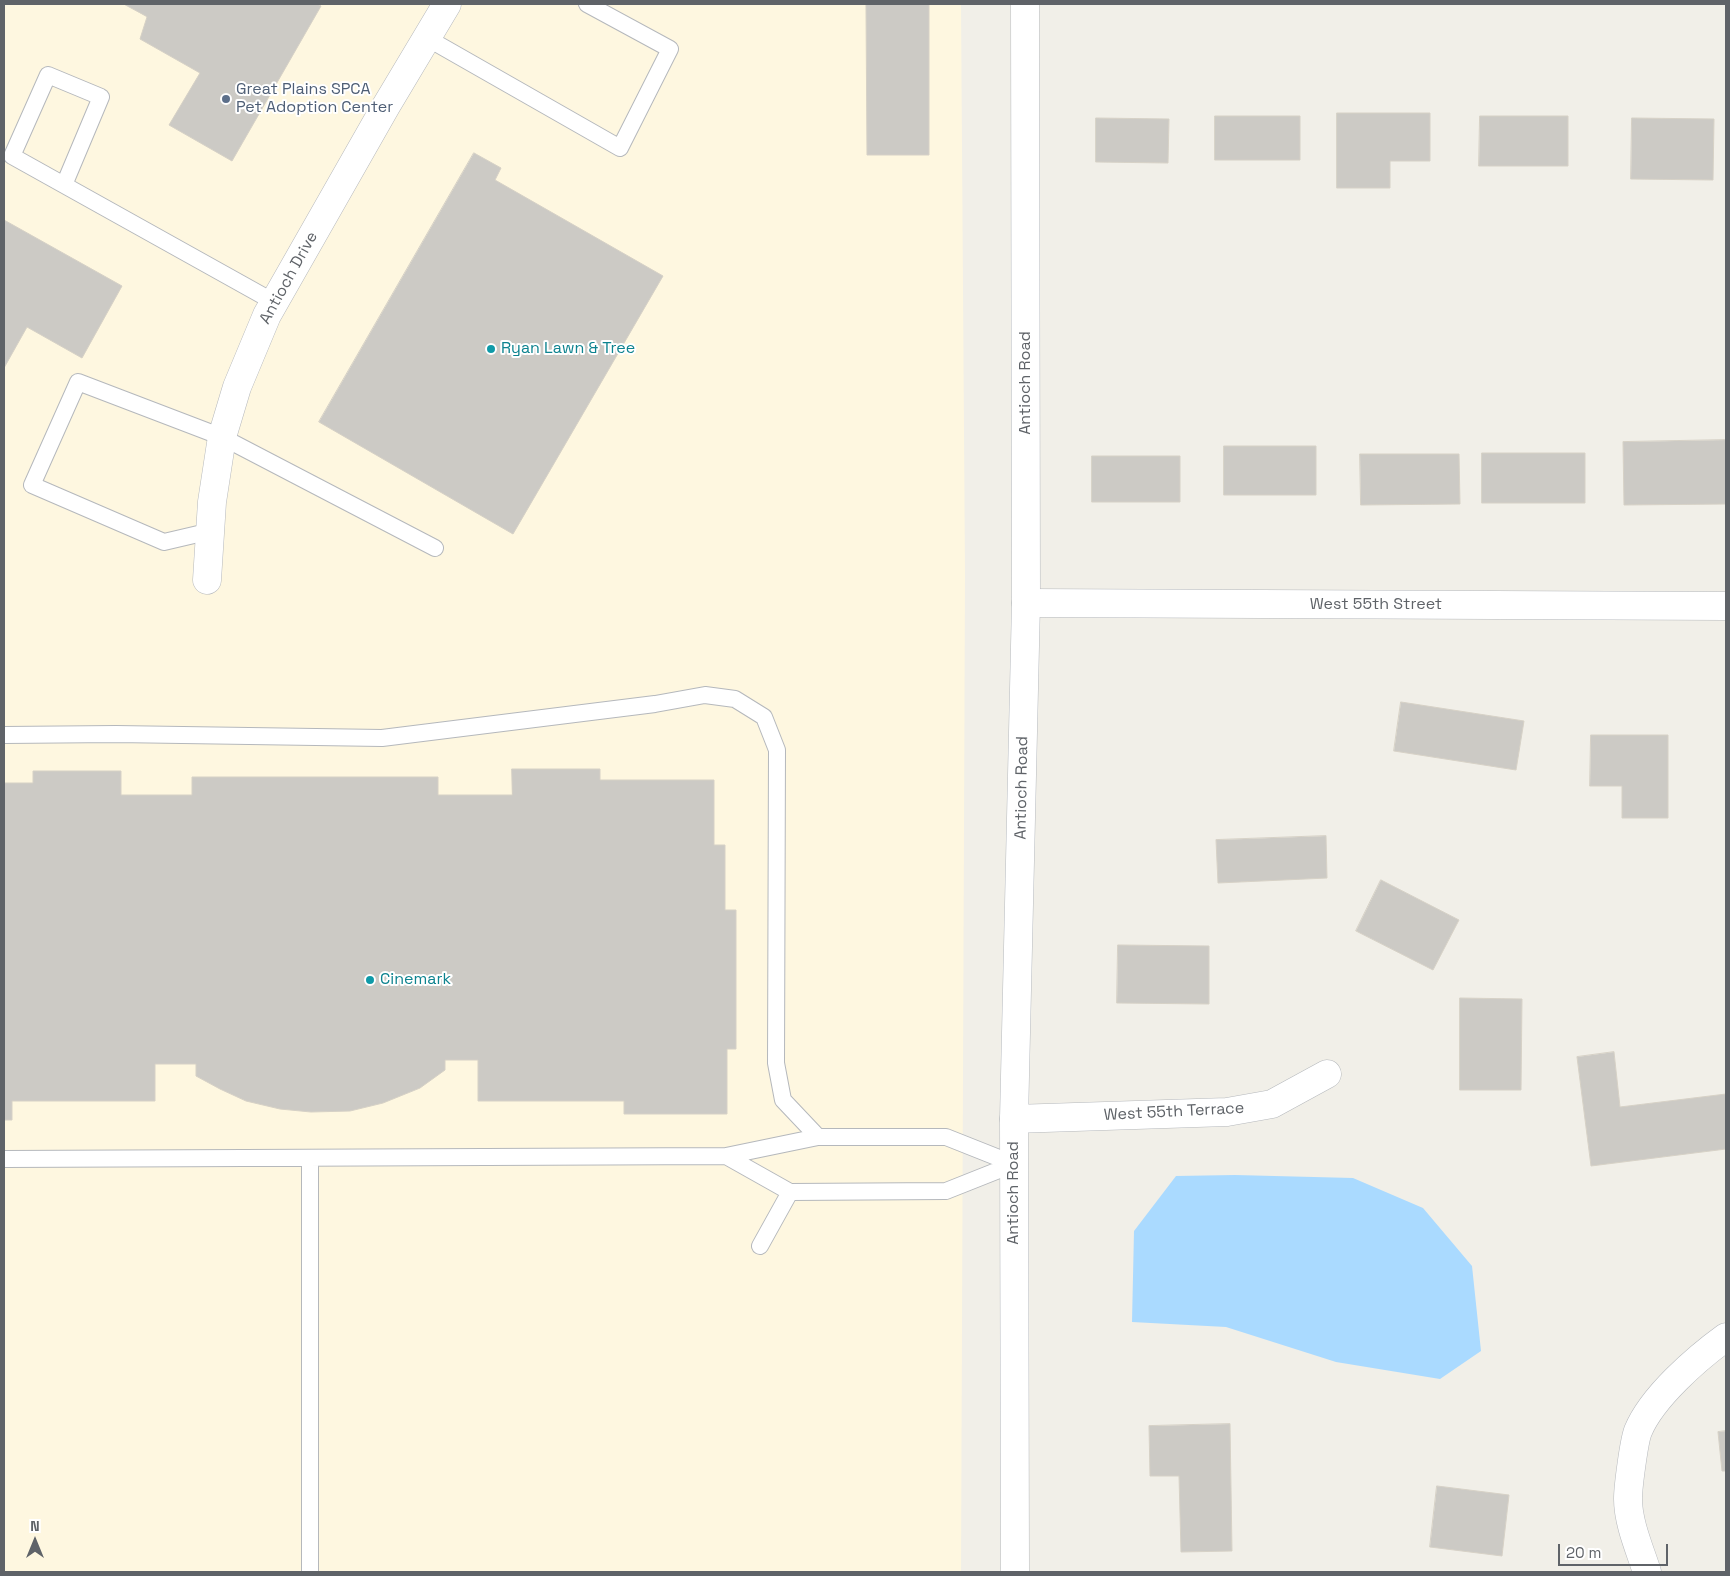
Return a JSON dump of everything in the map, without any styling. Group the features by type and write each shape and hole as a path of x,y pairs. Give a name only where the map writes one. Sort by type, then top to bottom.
{"street":[{"name":"Antioch Drive","path":"207,580 210,531 222,437 237,387 274,302 447,4"},
{"name":"Antioch Road","path":"1015,1572 1014,1119 1026,603 1025,4"},
{"name":"West 55th Street","path":"1026,603 1726,606"},
{"name":"West 55th Terrace","path":"1014,1119 1227,1112 1272,1104 1326,1074"},
{"path":"1647,1572 1636,1540 1628,1499 1638,1431 1659,1398 1699,1357 1726,1337"}],"lane":[{"path":"427,38 620,148 670,49 586,4"},
{"path":"64,185 100,97 48,75 12,156 64,185 274,302"},
{"path":"210,531 164,542 32,485 78,382 222,437 435,548"},
{"path":"4,735 116,734 382,738 655,704 705,695 735,699 764,717 777,750 776,1063 783,1100 818,1137"},
{"path":"4,1159 726,1156 818,1137 946,1137 1014,1164"},
{"path":"726,1156 790,1192 946,1191 1014,1164"},
{"path":"310,1158 310,1572"},
{"path":"760,1246 790,1192"}],"shaded area":[{"path":"4,4 961,4 965,575 961,1572 4,1572"}],"water":[{"path":"1235,1175 1353,1178 1423,1208 1472,1266 1481,1351 1440,1379 1336,1362 1226,1327 1132,1322 1134,1231 1176,1176"}],"building":[{"name":"Great Plains SPCA Pet Adoption Center","path":"124,4 317,4 321,6 232,161 169,125 200,73 140,39 147,17"},
{"path":"929,4 929,155 867,155 866,5"},
{"path":"1337,113 1430,113 1430,161 1390,161 1390,188 1337,188"},
{"path":"1215,116 1300,116 1300,160 1215,160"},
{"path":"1480,116 1568,116 1568,166 1479,166"},
{"path":"1096,118 1169,119 1168,163 1096,162"},
{"path":"1632,118 1714,119 1713,180 1631,179"},
{"name":"Ryan Lawn & Tree","path":"474,153 501,168 495,180 663,276 513,534 319,422"},
{"path":"4,220 122,286 82,358 27,327 4,368"},
{"path":"1726,440 1726,504 1624,505 1623,442"},
{"path":"1224,446 1316,446 1316,495 1224,495"},
{"path":"1482,453 1585,453 1585,503 1482,503"},
{"path":"1360,454 1459,454 1460,504 1361,505"},
{"path":"1092,456 1180,456 1180,502 1092,502"},
{"path":"1401,702 1524,721 1516,770 1394,751"},
{"path":"1591,735 1668,735 1668,818 1622,818 1622,786 1590,786"},
{"name":"Cinemark","path":"512,769 600,769 600,780 714,780 714,845 725,845 725,910 736,910 736,1049 727,1049 727,1114 624,1114 624,1101 478,1101 478,1060 445,1060 445,1070 420,1088 383,1103 350,1111 311,1112 280,1109 246,1101 196,1076 196,1064 155,1064 155,1101 12,1101 12,1120 4,1120 4,783 33,783 33,771 121,771 121,795 192,795 192,777 438,777 438,795 512,795"},
{"path":"1326,836 1327,878 1218,883 1216,840"},
{"path":"1381,880 1459,920 1433,970 1356,931"},
{"path":"1118,945 1209,946 1209,1004 1117,1003"},
{"path":"1460,998 1522,999 1521,1090 1460,1090"},
{"path":"1614,1052 1620,1107 1726,1094 1726,1149 1591,1166 1577,1057"},
{"path":"1230,1424 1232,1551 1181,1552 1179,1476 1150,1476 1149,1426"},
{"path":"1726,1431 1726,1471 1722,1471 1718,1432"},
{"path":"1437,1486 1509,1495 1502,1556 1430,1547"}],"place":[{"name":"Great Plains SPCA Pet Adoption Center","path":"226,99"},
{"name":"Ryan Lawn & Tree","path":"491,349"},
{"name":"Cinemark","path":"370,980"}]}
